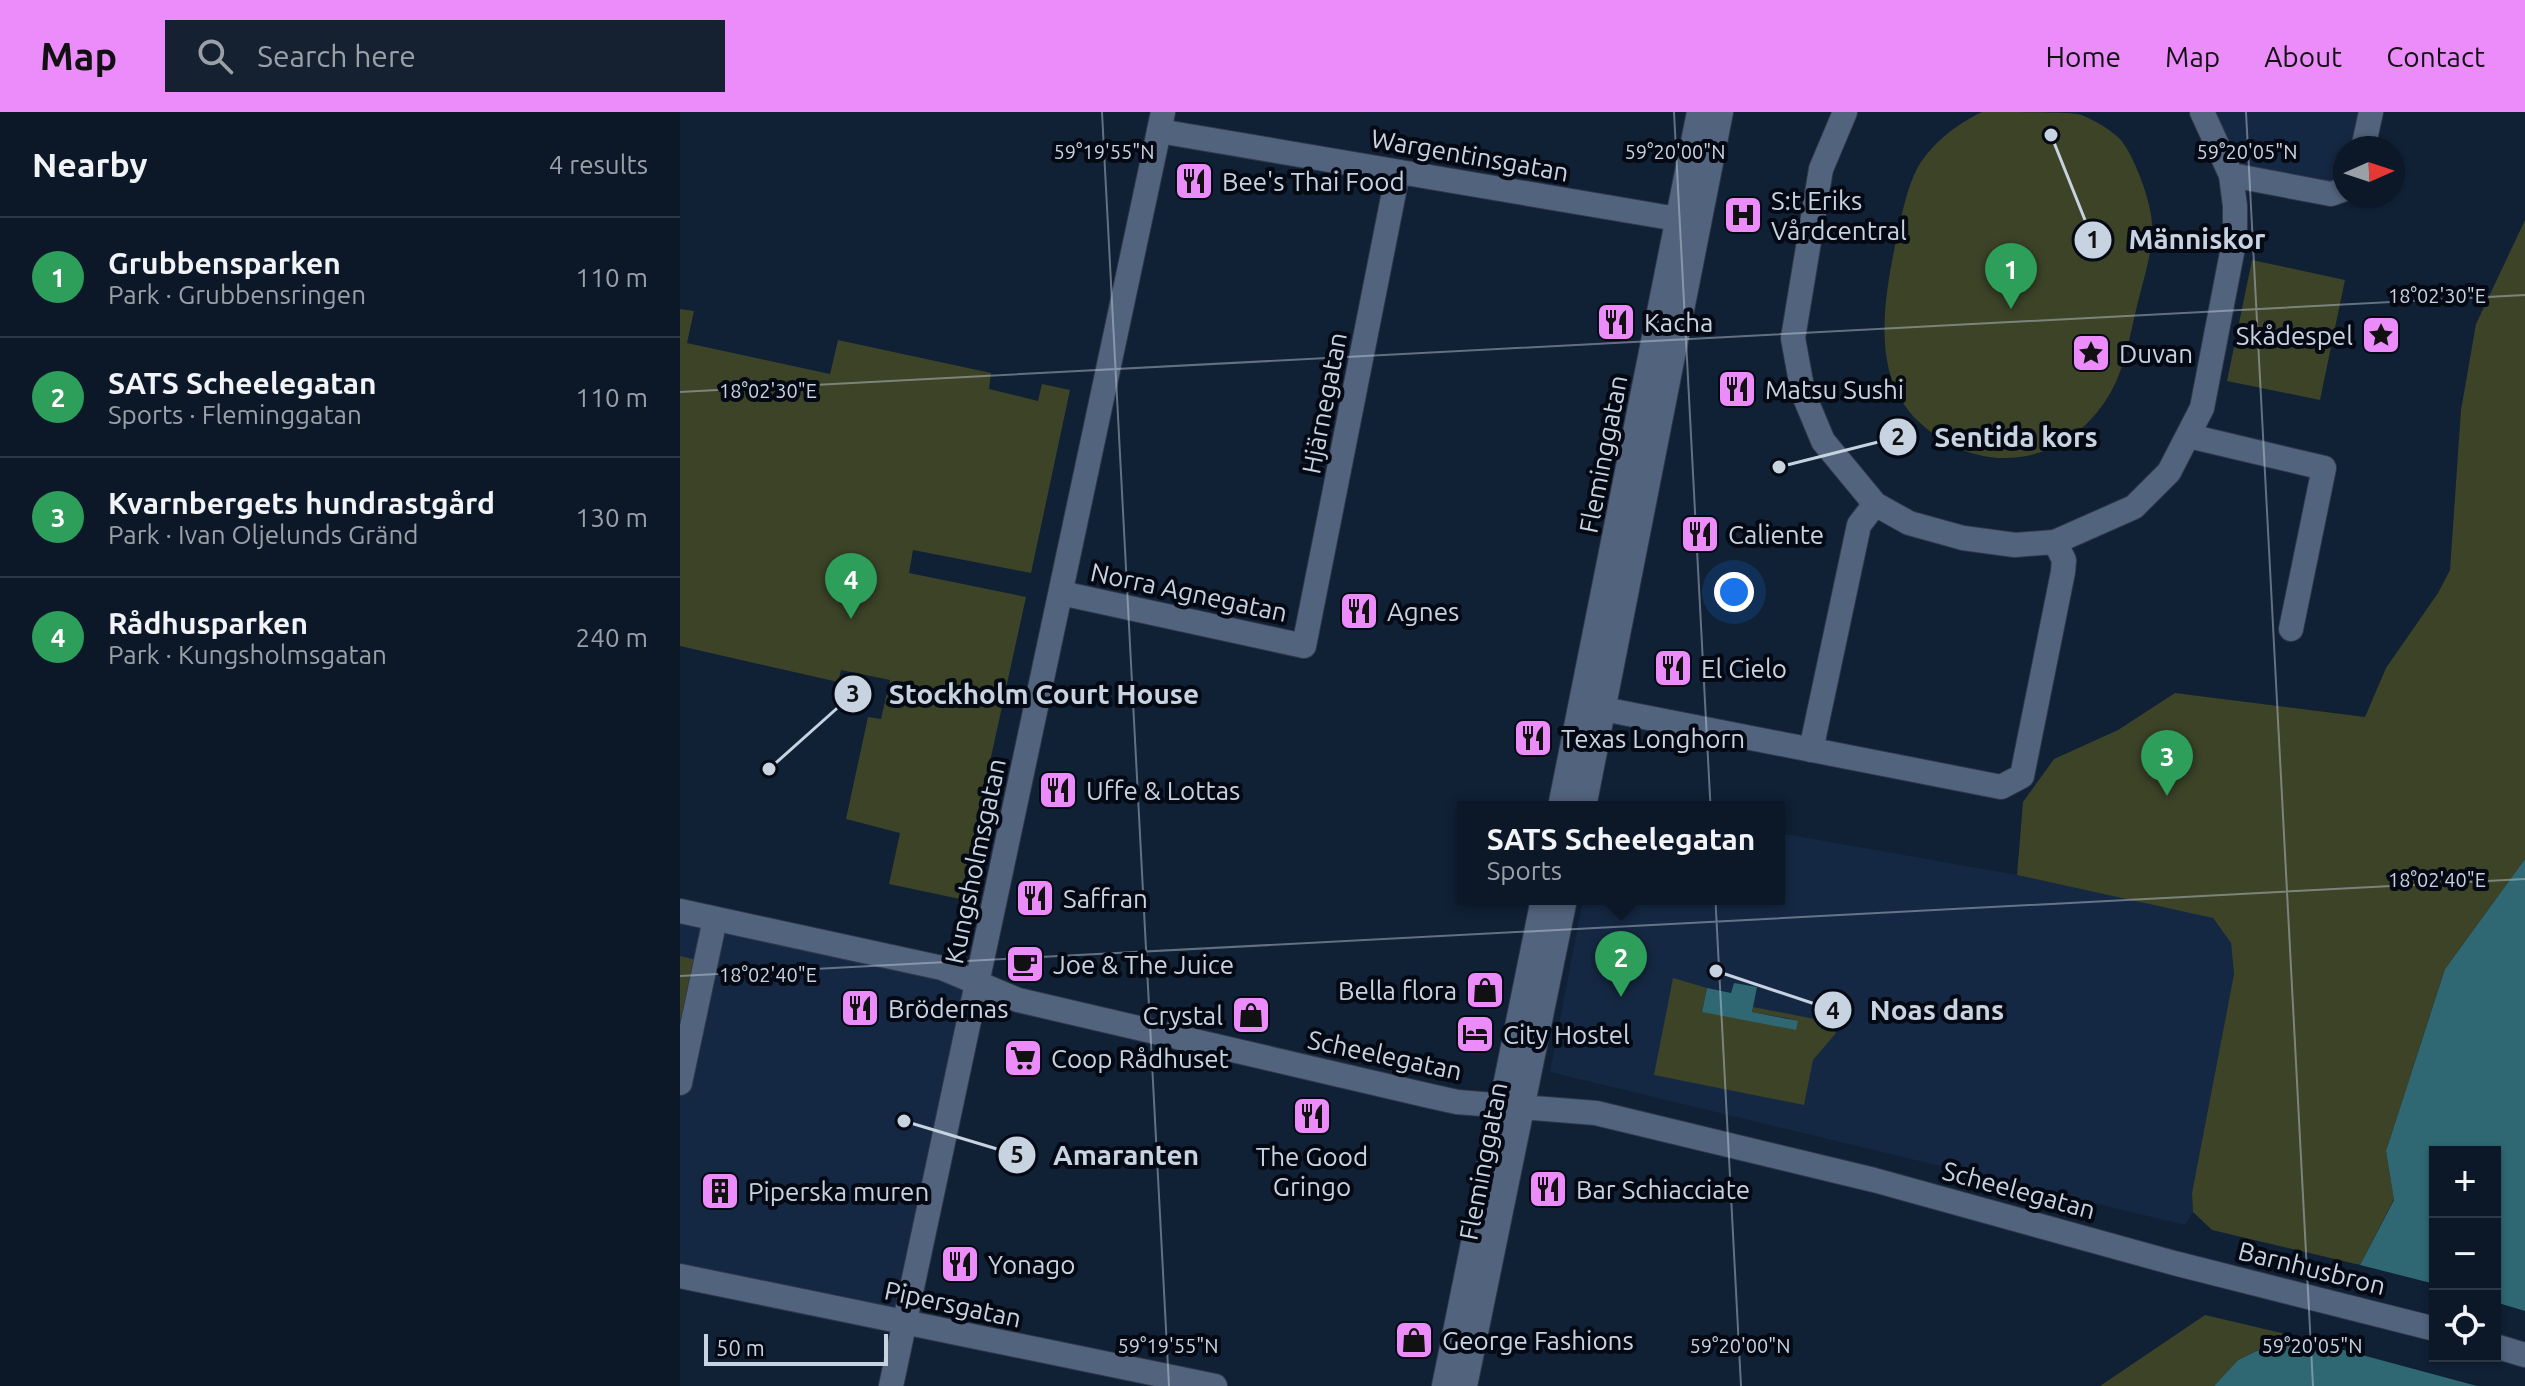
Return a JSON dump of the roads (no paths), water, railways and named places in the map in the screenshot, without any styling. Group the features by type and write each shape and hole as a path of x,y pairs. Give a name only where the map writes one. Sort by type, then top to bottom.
{"street":[{"name":"Fleminggatan","path":"1584,801 1592,707 1677,219 1699,112"},
{"name":"Fleminggatan","path":"1562,801 1592,707 1721,112"},
{"path":"1845,112 1821,169 1793,338 1803,393 1823,441 1875,504 1909,523 1963,538 2015,545 2055,542 2134,507 2169,472 2202,408 2235,237 2231,175 2202,112"},
{"path":"2366,136 2371,112"},
{"name":"Wargentinsgatan","path":"1161,122 1398,172 1677,219"},
{"name":"Kungsholmsgatan","path":"891,1386 1161,122"},
{"name":"Hjärnegatan","path":"1304,646 1398,172"},
{"path":"2231,175 2333,193"},
{"path":"2189,436 2324,468 2291,629"},
{"path":"1811,750 1859,525 1875,504"},
{"path":"1592,707 2001,787 2022,776 2063,572 2064,560 2055,542"},
{"name":"Norra Agnegatan","path":"1061,593 1304,646"},
{"name":"Fleminggatan","path":"1465,1386 1513,1104 1542,905"},
{"name":"Fleminggatan","path":"1444,1386 1563,905"},
{"name":"Scheelegatan","path":"680,911 942,968 1018,1000 1457,1102 1513,1104 1596,1113 1859,1176 2174,1263"},
{"path":"680,1083 715,919"},
{"name":"Barnhusbron","path":"2174,1263 2429,1327"},
{"name":"Pipersgatan","path":"680,1276 1215,1386"},
{"path":"2501,1348 2525,1355"}],"place":[{"name":"Människor","path":"2051,135"},
{"name":"Bee's Thai Food","path":"1194,181"},
{"name":"S:t Eriks Vårdcentral","path":"1743,215"},
{"name":"Grubbensparken","path":"2011,309"},
{"name":"Kacha","path":"1616,322"},
{"name":"Skådespel","path":"2381,335"},
{"name":"Duvan","path":"2091,353"},
{"name":"Matsu Sushi","path":"1737,389"},
{"name":"Sentida kors","path":"1779,467"},
{"name":"Caliente","path":"1700,534"},
{"name":"Agnes","path":"1359,611"},
{"name":"Rådhusparken","path":"851,619"},
{"name":"El Cielo","path":"1673,668"},
{"name":"Texas Longhorn","path":"1533,738"},
{"name":"Stockholm Court House","path":"769,769"},
{"name":"Uffe & Lottas","path":"1058,790"},
{"name":"Kvarnbergets hundrastgård","path":"2167,796"},
{"name":"Saffran","path":"1035,898"},
{"name":"Joe & The Juice","path":"1025,964"},
{"name":"Noas dans","path":"1716,971"},
{"name":"Bella flora","path":"1485,990"},
{"name":"SATS Scheelegatan","path":"1621,997"},
{"name":"Brödernas","path":"860,1008"},
{"name":"Crystal","path":"1251,1015"},
{"name":"City Hostel","path":"1475,1034"},
{"name":"Coop Rådhuset","path":"1023,1058"},
{"name":"The Good Gringo","path":"1312,1116"},
{"name":"Amaranten","path":"904,1121"},
{"name":"Bar Schiacciate","path":"1548,1189"},
{"name":"Piperska muren","path":"720,1191"},
{"name":"Yonago","path":"960,1264"},
{"name":"George Fashions","path":"1414,1340"}]}
